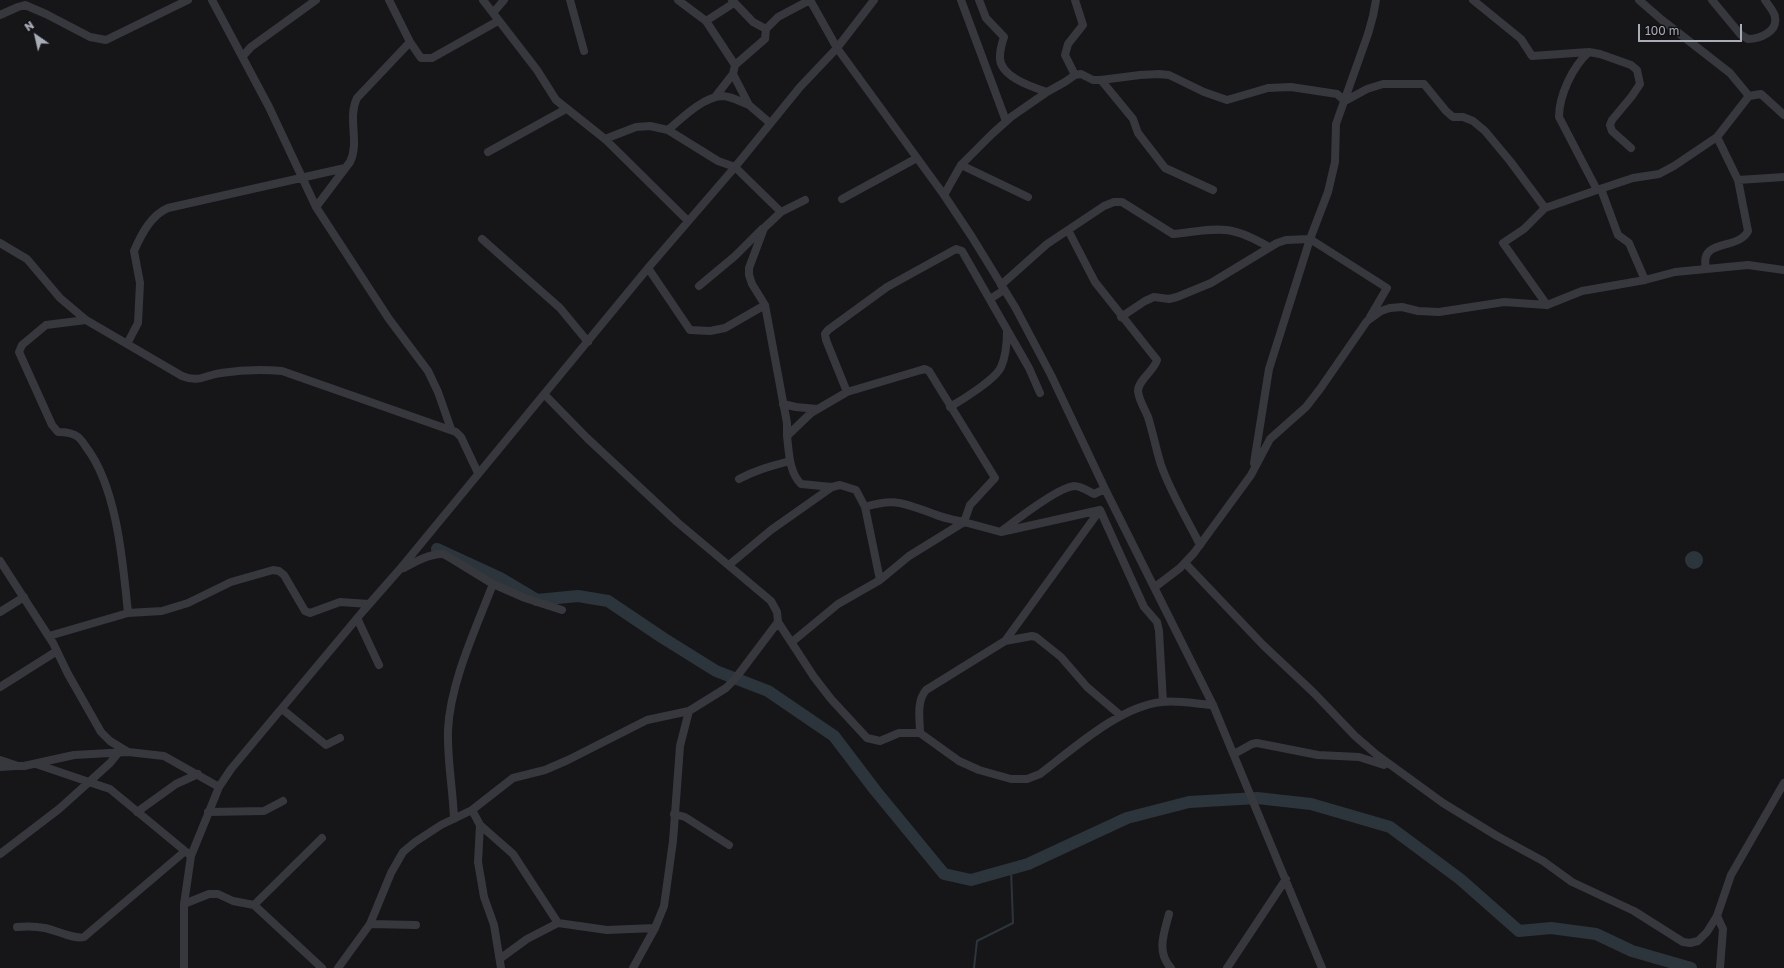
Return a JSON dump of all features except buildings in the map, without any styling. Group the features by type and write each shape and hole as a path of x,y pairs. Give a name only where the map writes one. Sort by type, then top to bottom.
{"street":[{"path":"0,15 18,7 25,6 46,14 90,37 106,40 188,0"},
{"path":"212,0 269,107 316,208 385,314 428,371 438,392 451,429"},
{"path":"243,56 251,47 316,0"},
{"path":"389,0 410,42 421,58 432,58 498,21"},
{"path":"483,0 537,70 556,100 605,139 688,222"},
{"path":"493,13 504,0"},
{"path":"570,0 584,51"},
{"path":"715,98 733,74 735,65 765,39 766,29 778,17 810,0 837,48 944,195 972,237 1003,287 1051,374 1105,489 1213,705 1322,968"},
{"path":"184,968 184,904 188,854 219,787 236,763 545,395 648,268 735,167 800,88 837,48 874,0"},
{"path":"961,0 1006,121"},
{"path":"979,0 986,18 1004,37 999,57 1002,67 1026,85 1047,92"},
{"path":"1075,0 1083,25 1068,44 1065,55 1075,75"},
{"path":"1251,476 1269,369 1310,239 1328,192 1335,162 1336,124 1368,34 1376,0"},
{"path":"1473,0 1521,39 1532,56 1589,52 1631,65 1637,70 1640,84 1612,120 1610,126 1612,130 1631,148"},
{"path":"1639,0 1730,73 1749,96"},
{"path":"1712,0 1741,35 1748,39 1761,37 1774,26 1775,16 1765,0"},
{"path":"681,1 706,21 735,65"},
{"path":"706,21 733,1 760,28 766,29"},
{"path":"316,208 346,168 353,156 354,148 352,118 354,105 357,98 410,42"},
{"path":"1589,52 1581,59 1572,72 1566,86 1559,111 1559,117 1599,190 1618,235 1629,243 1645,280"},
{"path":"733,74 749,105"},
{"path":"944,195 961,165 1006,121 1047,92 1066,82 1075,75 1082,74 1093,80 1101,80 1159,74 1169,76 1204,92 1227,100 1268,88 1291,86 1337,94 1345,101"},
{"path":"1101,80 1133,119 1138,133 1165,168 1213,190"},
{"path":"1345,101 1367,89 1383,84 1424,84 1446,111 1453,117 1463,117 1473,121 1485,131 1510,161 1545,208"},
{"path":"1547,305 1503,244 1524,229 1545,208 1633,178 1664,172 1692,155 1716,137 1749,96 1761,94 1784,115"},
{"path":"668,130 695,106 724,96 749,105 770,123"},
{"path":"488,152 566,109"},
{"path":"605,139 636,127 650,126 668,130 718,161 735,167 782,212"},
{"path":"1706,268 1704,260 1706,254 1712,249 1741,239 1748,231 1738,180 1716,137"},
{"path":"842,199 917,158"},
{"path":"961,165 1028,197"},
{"path":"127,344 138,323 140,283 134,251 152,219 159,212 168,208 346,168"},
{"path":"1738,180 1784,177"},
{"path":"699,286 736,256 782,212 805,200"},
{"path":"990,299 1047,244 1104,206 1114,202 1122,202 1173,234 1221,228 1233,230 1253,238 1269,247"},
{"path":"764,228 749,268 749,275 764,305 787,423 790,461 797,480 801,484 832,487 840,485 856,490 865,507 880,580"},
{"path":"1068,230 1095,282 1157,360 1155,366 1140,384 1138,390 1140,399 1148,417 1161,466 1176,500 1200,545"},
{"path":"482,239 560,308 588,342"},
{"path":"1122,317 1145,301 1154,297 1169,299 1211,283 1269,247 1286,240 1310,239 1387,288 1367,321 1313,398 1270,439 1251,476 1200,545 1185,563 1155,587"},
{"path":"0,243 27,259 60,298 86,320 156,362 190,379 195,380 222,373 271,370 282,371 451,429 462,437 478,473"},
{"path":"847,392 826,340 828,330 887,287 956,249 959,249 962,251 1029,368 1040,393"},
{"path":"1367,321 1381,311 1390,308 1402,307 1418,311 1434,312 1504,302 1547,305 1582,291 1645,280 1675,272 1706,268 1754,265 1784,270"},
{"path":"648,268 690,330 710,331 726,328 764,305"},
{"path":"86,320 46,325 22,345 19,352 52,425 58,432 68,433 79,437 96,463 104,479 115,521 123,561 128,613"},
{"path":"950,407 976,392 1001,369 1006,348 1007,331"},
{"path":"787,436 796,426 817,409 847,392 925,369 929,371 995,478 970,505 964,522 909,556 880,580 838,604 792,642"},
{"path":"545,395 587,438 672,517 771,601 777,612 778,622 814,677 831,699 867,738 880,741 899,733 920,733 959,761 979,770 1011,779 1027,779 1040,774 1120,715 1145,705 1163,702 1213,705"},
{"path":"783,404 817,409"},
{"path":"739,479 761,468 790,461"},
{"path":"1001,532 1041,503 1068,488 1078,486 1094,494 1097,494 1105,489"},
{"path":"729,565 771,530 832,487"},
{"path":"865,507 882,501 901,503 934,514 1001,532 1100,510"},
{"path":"1005,641 1100,510"},
{"path":"1100,510 1144,607 1157,622 1159,631 1163,702"},
{"path":"400,569 429,556 438,553 444,554 493,584 525,598 562,610"},
{"path":"0,561 49,636 68,674 101,732 110,741 128,752"},
{"path":"1185,563 1257,639 1314,693 1355,736 1377,755 1443,803 1497,836 1542,860 1572,882 1634,911 1683,942 1690,943 1698,941 1702,938 1717,916 1730,875 1781,795 1784,783"},
{"path":"49,636 128,613 162,611 188,603 231,582 273,570 279,571 284,575 305,611 310,613 340,602 369,604"},
{"path":"454,819 448,729 454,694 468,648 493,584"},
{"path":"0,612 24,596"},
{"path":"357,618 379,665"},
{"path":"338,968 370,924 391,873 403,852 415,842 472,810 513,778 545,770 647,720 689,711 726,688 735,679 778,622"},
{"path":"920,733 920,701 926,690 1005,641 1032,636 1036,637 1061,658 1087,687 1120,715"},
{"path":"0,687 57,651"},
{"path":"282,709 321,743 326,745 340,738"},
{"path":"633,968 655,928 664,906 673,841 680,746 689,711"},
{"path":"1234,754 1252,744 1257,743 1310,753 1368,759 1403,773"},
{"path":"0,854 58,809 110,763 119,752"},
{"path":"0,767 36,764 53,758 74,755 128,752 164,756 219,787"},
{"path":"0,760 18,766"},
{"path":"36,764 110,789 188,854"},
{"path":"137,812 176,784 198,774"},
{"path":"208,812 264,811 283,800"},
{"path":"472,810 480,825 513,854 558,923"},
{"path":"674,814 685,817 729,845"},
{"path":"480,825 478,862 484,897 494,926 501,958 501,968"},
{"path":"254,905 322,838"},
{"path":"17,927 32,926 57,930 77,938 84,937 188,854"},
{"path":"1227,968 1286,879"},
{"path":"184,904 209,894 218,894 233,901 254,905 322,968"},
{"path":"1169,914 1161,946 1163,955 1171,968"},
{"path":"1717,916 1723,929 1720,968"},
{"path":"501,958 527,939 558,923 607,930 655,928"},
{"path":"370,924 416,924"}],"shaded area":[{"path":"1694,551 1700,554 1703,560 1700,566 1694,569 1688,566 1685,560 1688,554"}],"waterway":[{"path":"437,549 500,578 537,600 578,596 608,601 716,671 768,691 834,736 875,790 944,874 971,880 1028,864 1127,818 1189,802 1257,798 1311,804 1390,827 1460,879 1519,931 1551,928 1596,934 1632,951 1691,968"},
{"path":"974,968 977,941 1013,923 1011,869"}]}
